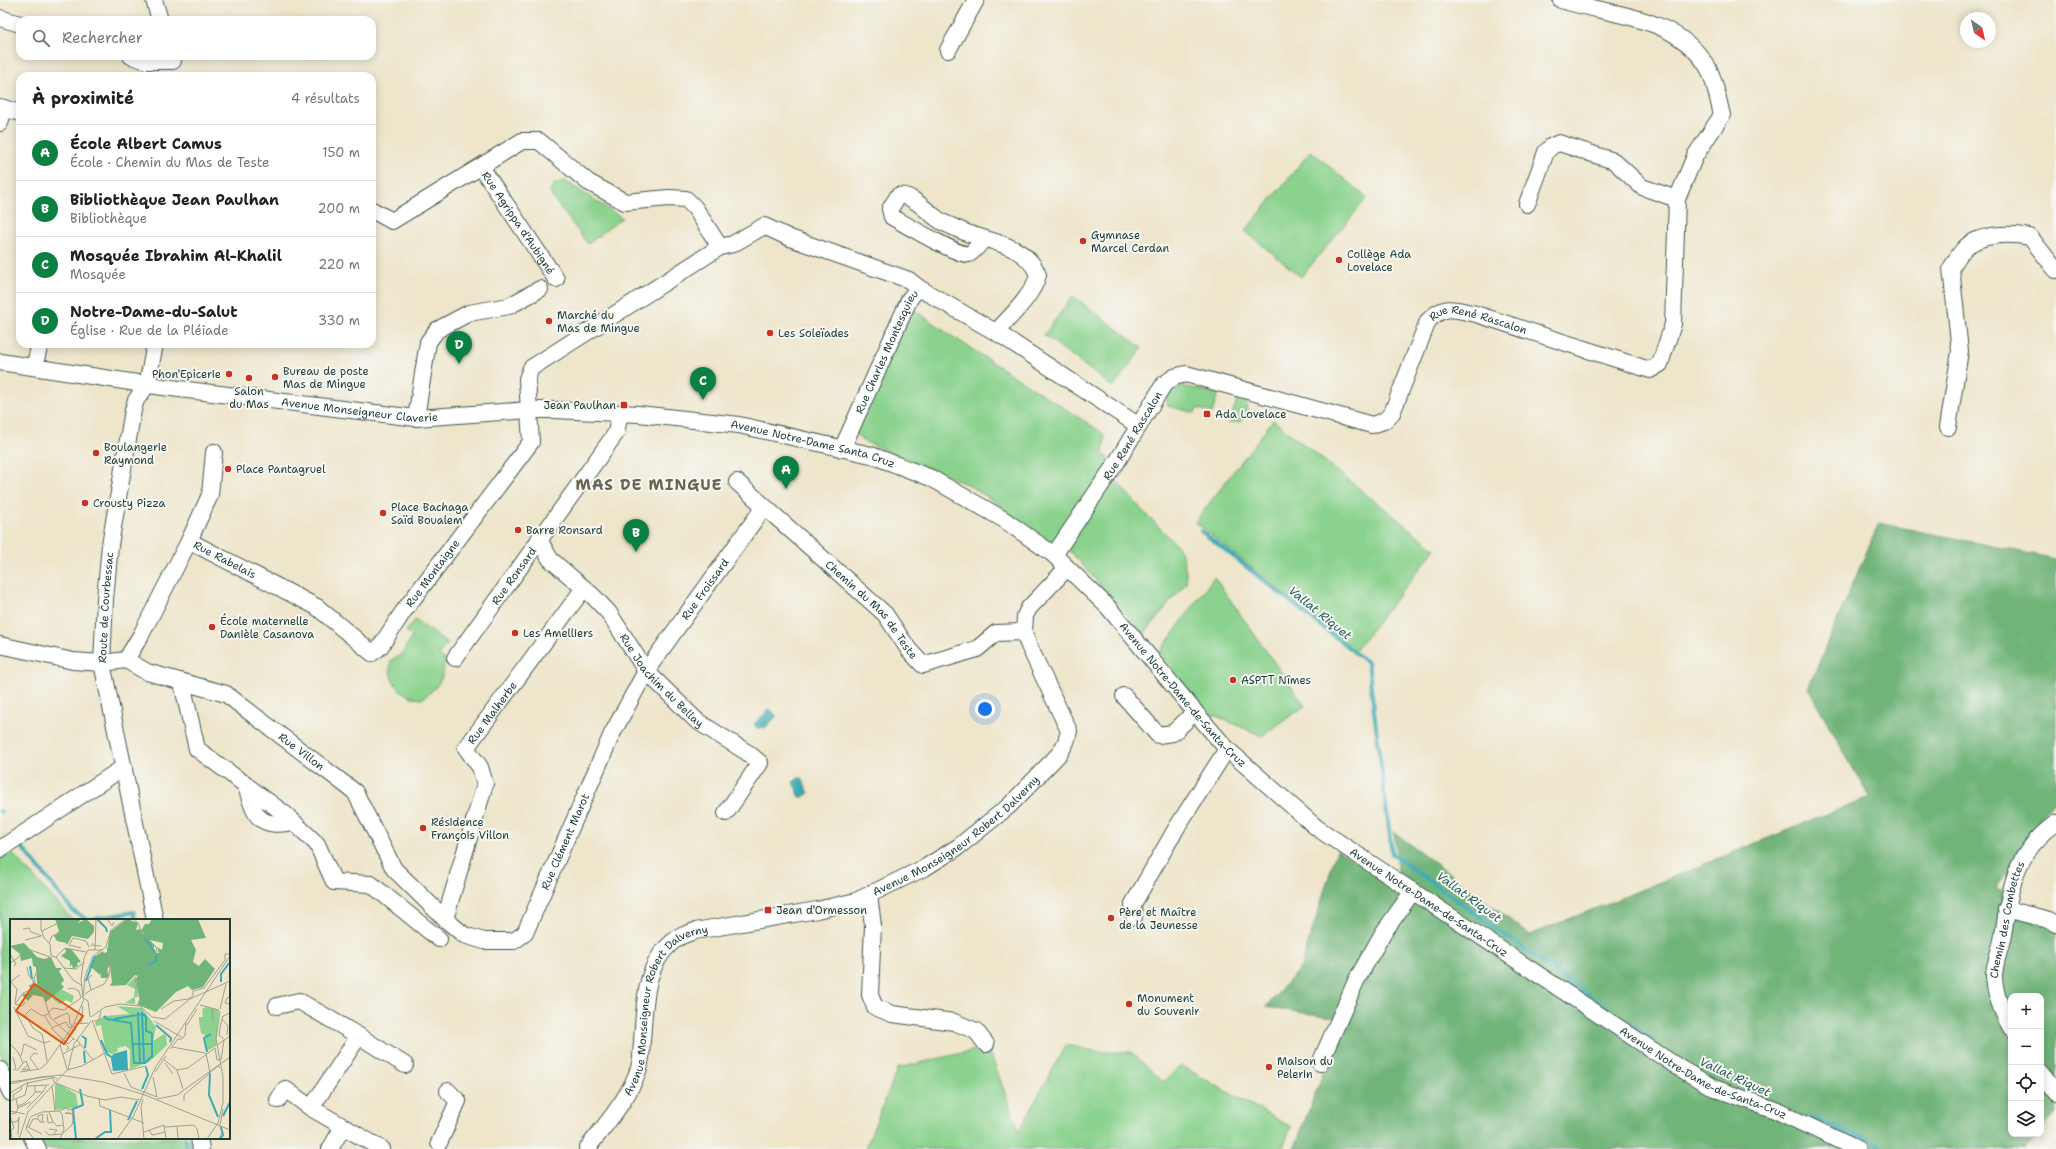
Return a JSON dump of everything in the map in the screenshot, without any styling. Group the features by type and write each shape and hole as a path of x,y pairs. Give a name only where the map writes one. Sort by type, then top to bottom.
{"street":[{"path":"154,0 159,16"},
{"path":"948,50 976,0"},
{"name":"Rue René Rascalon","path":"1054,555 1139,426 1164,384 1174,377 1186,374 1372,425 1384,421 1392,413 1428,321 1436,312 1446,308 1476,314 1650,370 1660,364 1674,324 1677,199 1695,156 1722,115 1707,66 1696,52 1679,37 1654,23 1615,12 1580,6 1561,0"},
{"path":"0,18 16,23"},
{"path":"144,60 173,64"},
{"path":"1,113 16,113"},
{"name":"Rue Agrippa d'Aubigné","path":"376,212 392,221 522,141 539,141 588,182 625,202 669,198 686,199 695,208 720,247"},
{"path":"1528,204 1546,152 1552,146 1560,143 1614,160 1642,187 1677,199"},
{"name":"Rue Agrippa d'Aubigné","path":"481,167 556,279"},
{"path":"984,238 971,252 964,254 892,217 890,209 898,196 902,194 941,221 984,238 997,241 1012,248 1031,263 1038,275 1036,281 1028,295 996,332"},
{"path":"530,410 528,379 531,368 720,247 732,244 764,226 790,238 909,280 919,288"},
{"path":"1948,427 1960,351 1951,268 1964,249 1982,239 2015,233 2030,237 2056,270"},
{"path":"416,418 428,342 437,330 469,313 509,306 540,288"},
{"name":"Rue Charles Montesquieu","path":"842,449 910,298 919,288 996,332 1139,426"},
{"path":"34,367 39,348"},
{"name":"Route de Courbessac","path":"154,348 147,385 136,400 133,410 112,536 105,599 102,663 155,919"},
{"name":"Avenue Monseigneur Claverie","path":"0,362 147,385 416,418 530,410"},
{"name":"Avenue Notre-Dame Santa Cruz","path":"530,410 620,413 753,427 871,455 931,478 1003,519 1054,555 1067,568"},
{"name":"Rue Montaigne","path":"372,653 380,647 403,612 531,442 530,410"},
{"name":"Rue Ronsard","path":"455,658 616,433 620,413"},
{"path":"189,540 210,495 214,452"},
{"name":"Chemin du Mas de Teste","path":"737,482 884,614 909,650 923,665 977,649 996,633 1024,632"},
{"name":"Rue Froissard","path":"646,671 764,507"},
{"name":"Rue Joachim du Bellay","path":"539,539 550,560 584,588 609,613 646,671 697,721 748,752 760,763 726,813"},
{"name":"Rue Rabelais","path":"126,660 189,540 317,607 372,653"},
{"name":"Avenue Monseigneur Robert Dalverny","path":"587,1149 623,1102 634,1082 640,1065 647,984 654,966 666,950 678,938 695,931 817,910 856,901 869,896 926,867 958,848 1009,806 1060,753 1066,742 1068,731 1024,632 1025,616 1029,608 1067,568"},
{"name":"Avenue Notre-Dame-de-Santa-Cruz","path":"1067,568 1108,607 1194,712 1227,749 1317,828 1635,1040 1714,1088 1775,1110 1857,1149"},
{"name":"Rue Malherbe","path":"445,919 485,784 480,767 466,748 584,588"},
{"path":"0,645 73,661 102,663 126,660"},
{"name":"Rue Villon","path":"126,660 147,672 182,683 226,694 355,792 394,869 445,919"},
{"name":"Rue Clément Marot","path":"445,919 464,934 484,941 514,941 525,933 612,734 646,671"},
{"path":"182,683 197,749 245,783 294,822 317,844 334,882 371,884 439,940"},
{"path":"1131,699 1158,735 1173,733 1194,712"},
{"path":"1134,910 1177,827 1227,749"},
{"path":"0,849 124,767"},
{"name":"Chemin des Combettes","path":"2008,1022 1999,1005 1994,976 2003,936 2010,888 2018,867 2030,848 2056,822"},
{"path":"1320,1064 1356,981 1383,933 1413,891"},
{"path":"869,896 873,925 870,995 876,1007 892,1014 954,1022 976,1031 986,1044"},
{"path":"2006,909 2049,920 2056,924"},
{"path":"277,1006 299,1001 405,1065"},
{"path":"312,1108 359,1036"},
{"path":"0,1070 10,1091"},
{"path":"2044,1076 2056,1092"},
{"path":"278,1100 285,1089 312,1108 382,1149"},
{"path":"441,1147 458,1101 448,1092"},
{"path":"330,1149 343,1126"},
{"path":"33,1139 38,1149"},
{"path":"199,1139 201,1149"}],"green space":[{"path":"1311,151 1367,198 1301,277 1245,231"},
{"path":"565,181 622,218 588,244 552,197 550,190 555,183"},
{"path":"1073,296 1142,348 1113,387 1044,335"},
{"path":"912,308 950,335 1103,433 1105,440 1103,453 1111,462 1112,476 1141,509 1176,544 1183,557 1186,572 1186,583 1144,634 1071,552 1049,542 969,485 861,440 855,432"},
{"path":"1183,386 1218,394 1212,413 1197,408 1195,413 1168,406 1168,395 1176,388"},
{"path":"1239,395 1247,403 1246,416 1240,422 1229,423"},
{"path":"1273,420 1435,549 1355,651 1195,522"},
{"path":"1879,523 2056,559 2056,800 2052,803 1997,887 2056,929 2056,1114 2044,1127 2044,993 2008,993 2008,1137 2035,1137 2024,1149 1294,1149 1344,1019 1266,1007 1301,967 1337,850 1400,889 1394,832 1530,935 1869,797 1808,688"},
{"name":"ASPTT Nîmes","path":"1214,577 1305,706 1262,736 1207,712 1159,653"},
{"path":"415,620 448,643 439,654 444,659 442,677 433,690 422,699 414,698 397,687 393,681 390,668 391,660 402,654 412,636 406,631"},
{"path":"10,851 72,919 10,919 10,1074 0,1052 0,859"},
{"path":"1066,1045 1100,1052 1131,1052 1163,1082 1181,1066 1291,1127 1282,1149 865,1149 898,1068 988,1047 1019,1131"},
{"path":"40,1139 190,1139 193,1149 45,1149"}],"water":[{"path":"770,709 777,716 765,728 760,727 758,729 754,724"},
{"path":"799,778 802,778 809,793 803,797 800,797 793,782"}],"waterway":[{"name":"Vallat Riquet","path":"1201,531 1368,663 1392,854 1650,1039"},
{"path":"22,847 73,911 86,919"},
{"path":"94,919 134,912 135,919"},
{"name":"Vallat Riquet","path":"1809,1118 1865,1138 1887,1149"},
{"path":"185,1139 188,1149"}],"place":[{"name":"Gymnase Marcel Cerdan","path":"1083,241"},
{"name":"Collège Ada Lovelace","path":"1339,260"},
{"name":"Marché du Mas de Mingue","path":"549,321"},
{"name":"Les Soleïades","path":"770,333"},
{"name":"Notre-Dame-du-Salut","path":"459,364"},
{"name":"Phon'Epicerie","path":"229,374"},
{"name":"Bureau de poste Mas de Mingue","path":"275,377"},
{"name":"Salon du Mas","path":"249,378"},
{"name":"Mosquée Ibrahim Al-Khalil","path":"703,400"},
{"name":"Jean Paulhan","path":"624,405"},
{"name":"Ada Lovelace","path":"1207,414"},
{"name":"Boulangerie Raymond","path":"96,453"},
{"name":"Place Pantagruel","path":"228,469"},
{"name":"École Albert Camus","path":"786,489"},
{"name":"Crousty Pizza","path":"85,503"},
{"name":"Place Bachaga Saïd Boualem","path":"383,513"},
{"name":"Barre Ronsard","path":"518,530"},
{"name":"Bibliothèque Jean Paulhan","path":"636,552"},
{"name":"École maternelle Danièle Casanova","path":"212,627"},
{"name":"Les Amelliers","path":"515,633"},
{"name":"ASPTT Nîmes","path":"1233,680"},
{"name":"Résidence François Villon","path":"423,828"},
{"name":"Jean d'Ormesson","path":"768,910"},
{"name":"Père et Maître de la Jeunesse","path":"1111,918"},
{"name":"Monument du Souvenir","path":"1129,1004"},
{"name":"Maison du Pelerin","path":"1269,1067"}],"district":[{"name":"MAS DE MINGUE","path":"649,485"}]}
